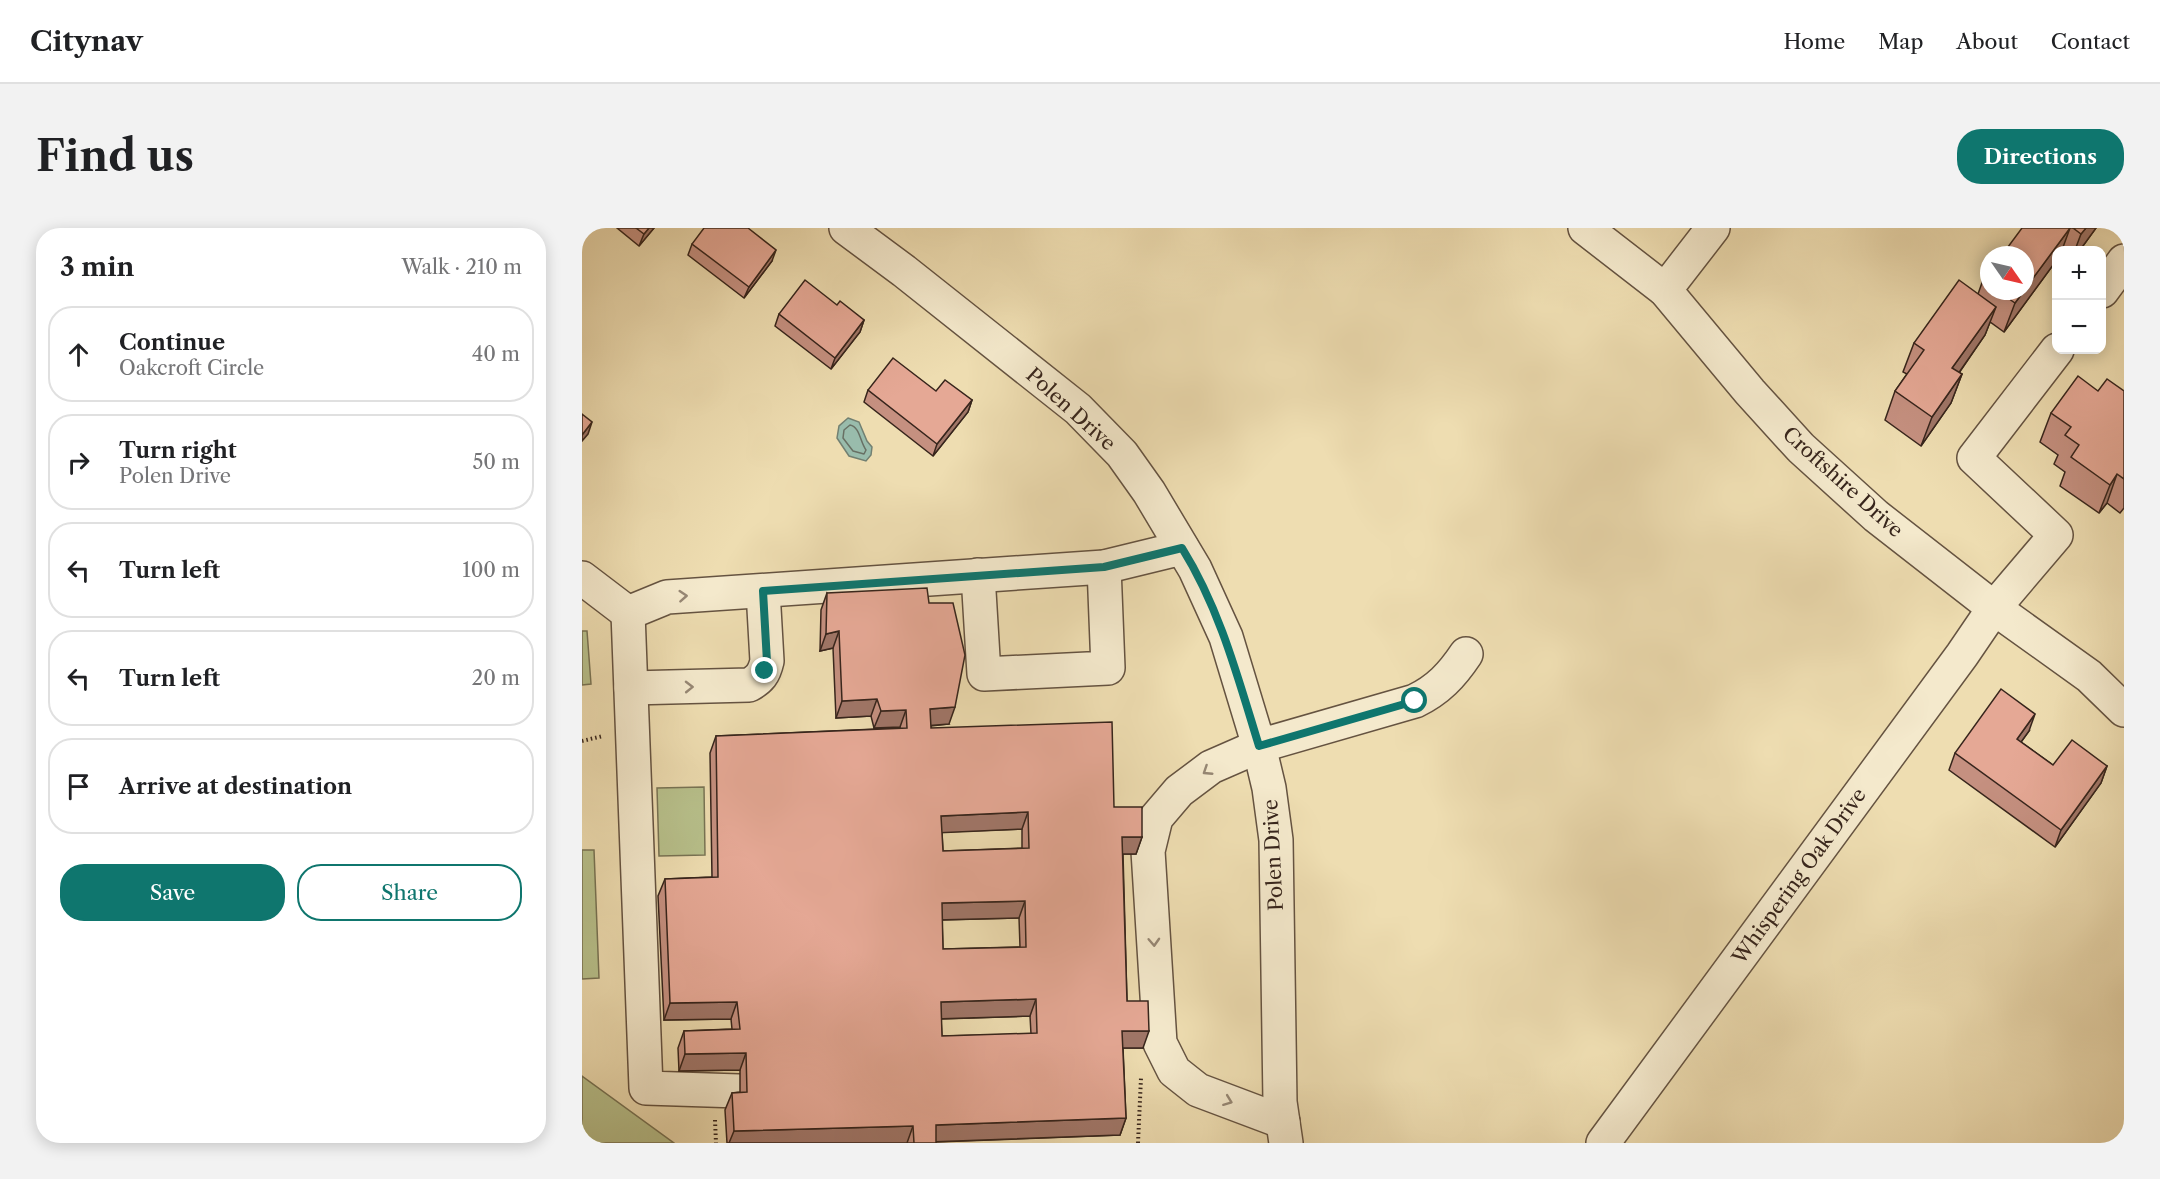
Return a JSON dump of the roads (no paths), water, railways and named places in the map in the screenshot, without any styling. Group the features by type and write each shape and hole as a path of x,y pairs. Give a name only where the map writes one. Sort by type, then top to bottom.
{"street":[{"name":"Polen Drive","path":"846,228 1078,409 1122,454 1149,492 1195,569 1226,637 1259,746 1269,788 1276,840 1280,1102 1285,1132"},
{"name":"Croftshire Drive","path":"1585,228 1665,290 1750,392 1801,448 1876,516 1994,608 2089,676 2124,710"},
{"path":"1665,290 1713,228"},
{"path":"2106,286 2124,261"},
{"name":"Whispering Oak Drive","path":"1603,1143 1962,656 1994,608 2056,535 1974,458 2054,354"},
{"path":"628,613 667,597 1104,567 1182,548"},
{"path":"978,575 984,674 1108,668 1104,567"},
{"path":"582,578 628,613"},
{"path":"631,688 749,685 759,679 765,671 767,662 763,591"},
{"path":"628,613 646,1088 740,1091"},
{"path":"1285,1132 1198,1090 1174,1071 1160,1043 1148,851 1156,818 1179,791 1211,767 1259,746 1415,701 1431,693 1454,673 1466,654"}],"water":[{"path":"848,418 859,422 872,447 871,455 866,461 849,456 837,438 839,426"}]}
